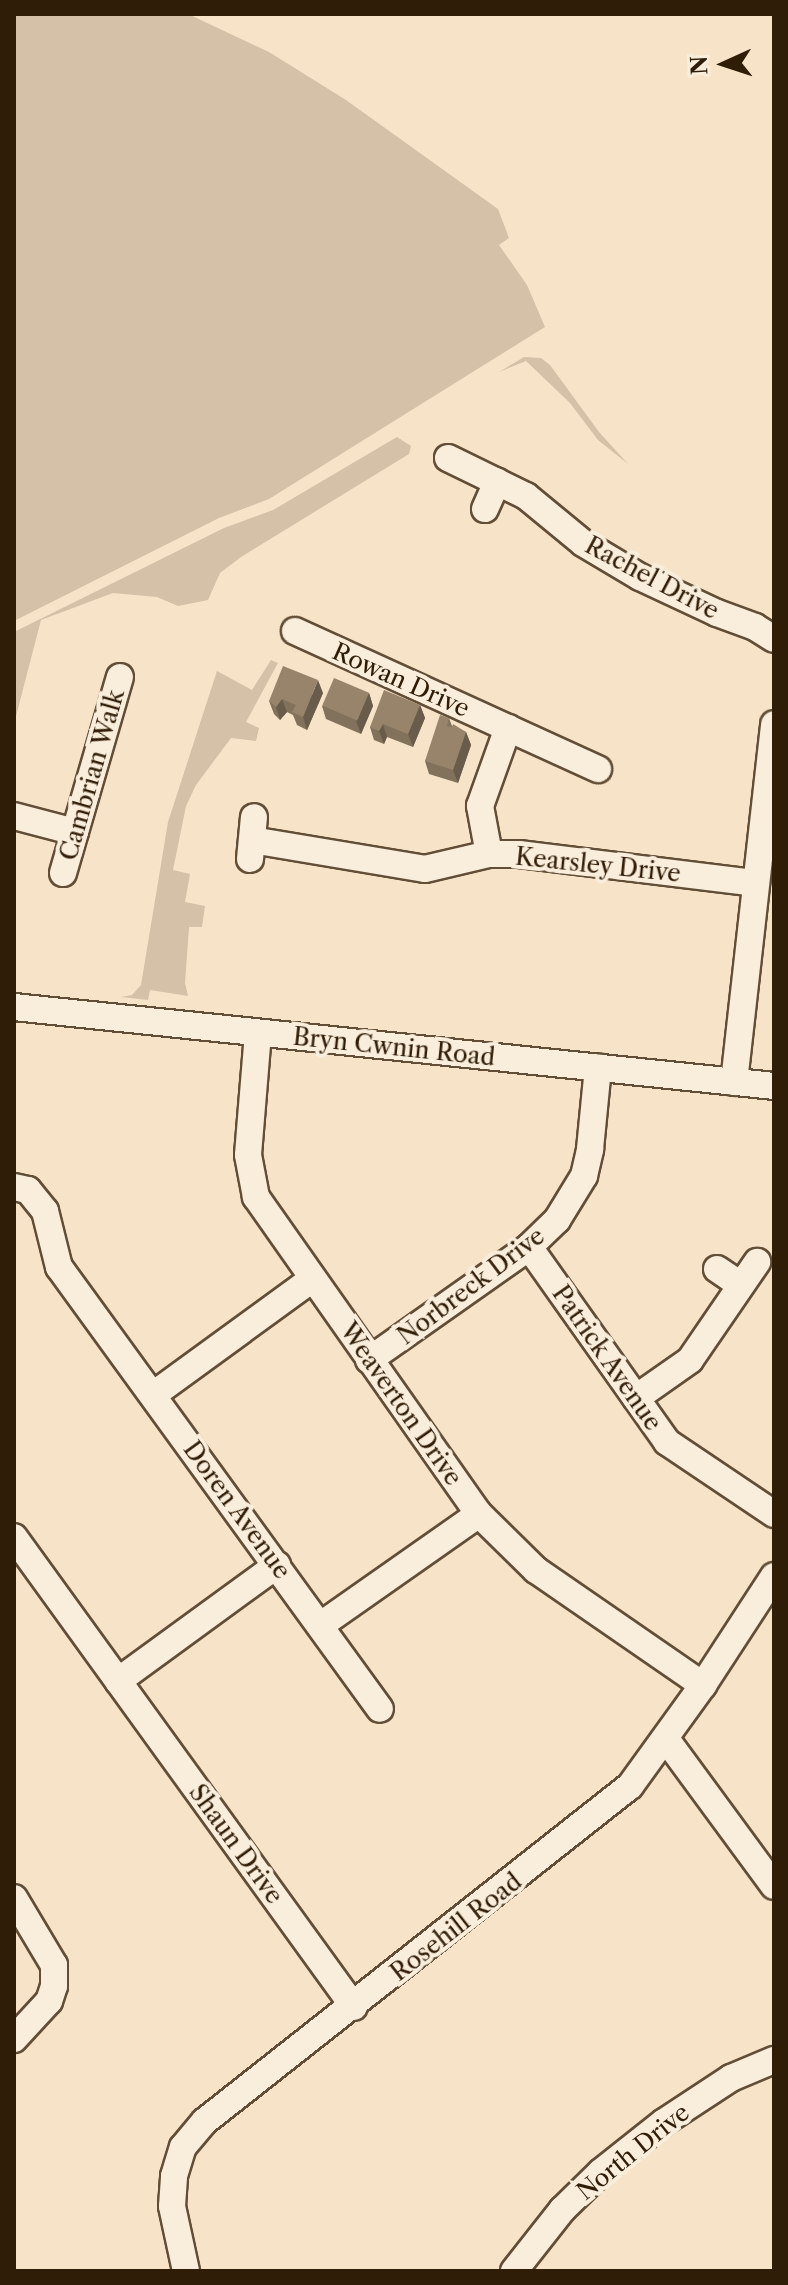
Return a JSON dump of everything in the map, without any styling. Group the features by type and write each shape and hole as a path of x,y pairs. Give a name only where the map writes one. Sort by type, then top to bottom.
{"street":[{"name":"Rachel Drive","path":"448,458 526,496 583,543 640,577 772,634"},
{"path":"485,509 497,482"},
{"name":"Rowan Drive","path":"293,634 598,769"},
{"name":"Cambrian Walk","path":"63,873 120,677"},
{"path":"734,1082 774,724"},
{"path":"489,854 480,806 508,728"},
{"path":"14,816 75,832"},
{"name":"Kearsley Drive","path":"252,839 425,869 489,854 519,854 755,883"},
{"name":"Bryn Cwnin Road","path":"14,1007 774,1086"},
{"name":"Weaverton Drive","path":"258,1033 248,1155 256,1197 479,1514 536,1570 703,1685"},
{"name":"Norbreck Drive","path":"369,1360 529,1247 557,1220 584,1176 590,1149 598,1067"},
{"name":"Doren Avenue","path":"14,1187 28,1190 45,1211 59,1267 380,1709"},
{"name":"Patrick Avenue","path":"529,1247 667,1442 774,1514"},
{"path":"636,1398 690,1360 739,1284 757,1262"},
{"path":"717,1269 739,1284"},
{"path":"153,1395 312,1279"},
{"path":"321,1625 479,1514"},
{"name":"Shaun Drive","path":"14,1537 354,2007"},
{"path":"118,1681 277,1565"},
{"name":"Rosehill Road","path":"186,2271 172,2206 174,2176 183,2147 205,2121 354,2007 630,1786 666,1739 774,1576"},
{"path":"666,1739 774,1886"},
{"path":"14,1898 54,1965 54,1986 49,2001 14,2039"},
{"name":"North Drive","path":"514,2271 562,2210 632,2147 731,2078 774,2060"}],"shaded area":[{"path":"14,14 188,14 269,52 346,100 498,209 509,238 499,245 527,285 545,327 269,499 219,518 14,621"},
{"path":"524,357 541,358 550,365 599,432 628,464 598,440 570,403 526,361 499,372"},
{"path":"397,437 411,446 409,454 241,557 220,573 208,600 178,606 157,597 113,593 41,620 14,724 14,632 224,528 273,510"},
{"path":"271,660 278,663 246,722 259,728 256,741 231,738 196,785 186,806 173,870 190,874 185,902 205,906 202,927 189,927 185,983 188,996 150,990 148,1000 121,997 132,995 141,985 168,822 217,671 252,690"}],"building":[{"path":"283,666 318,680 303,717 292,712 296,705 282,699 276,707 269,701"},
{"path":"334,678 369,693 357,720 322,706"},
{"path":"384,690 420,705 408,734 383,724 379,731 370,727"},
{"path":"440,715 449,718 447,726 452,727 453,724 466,732 453,770 425,761"}]}
